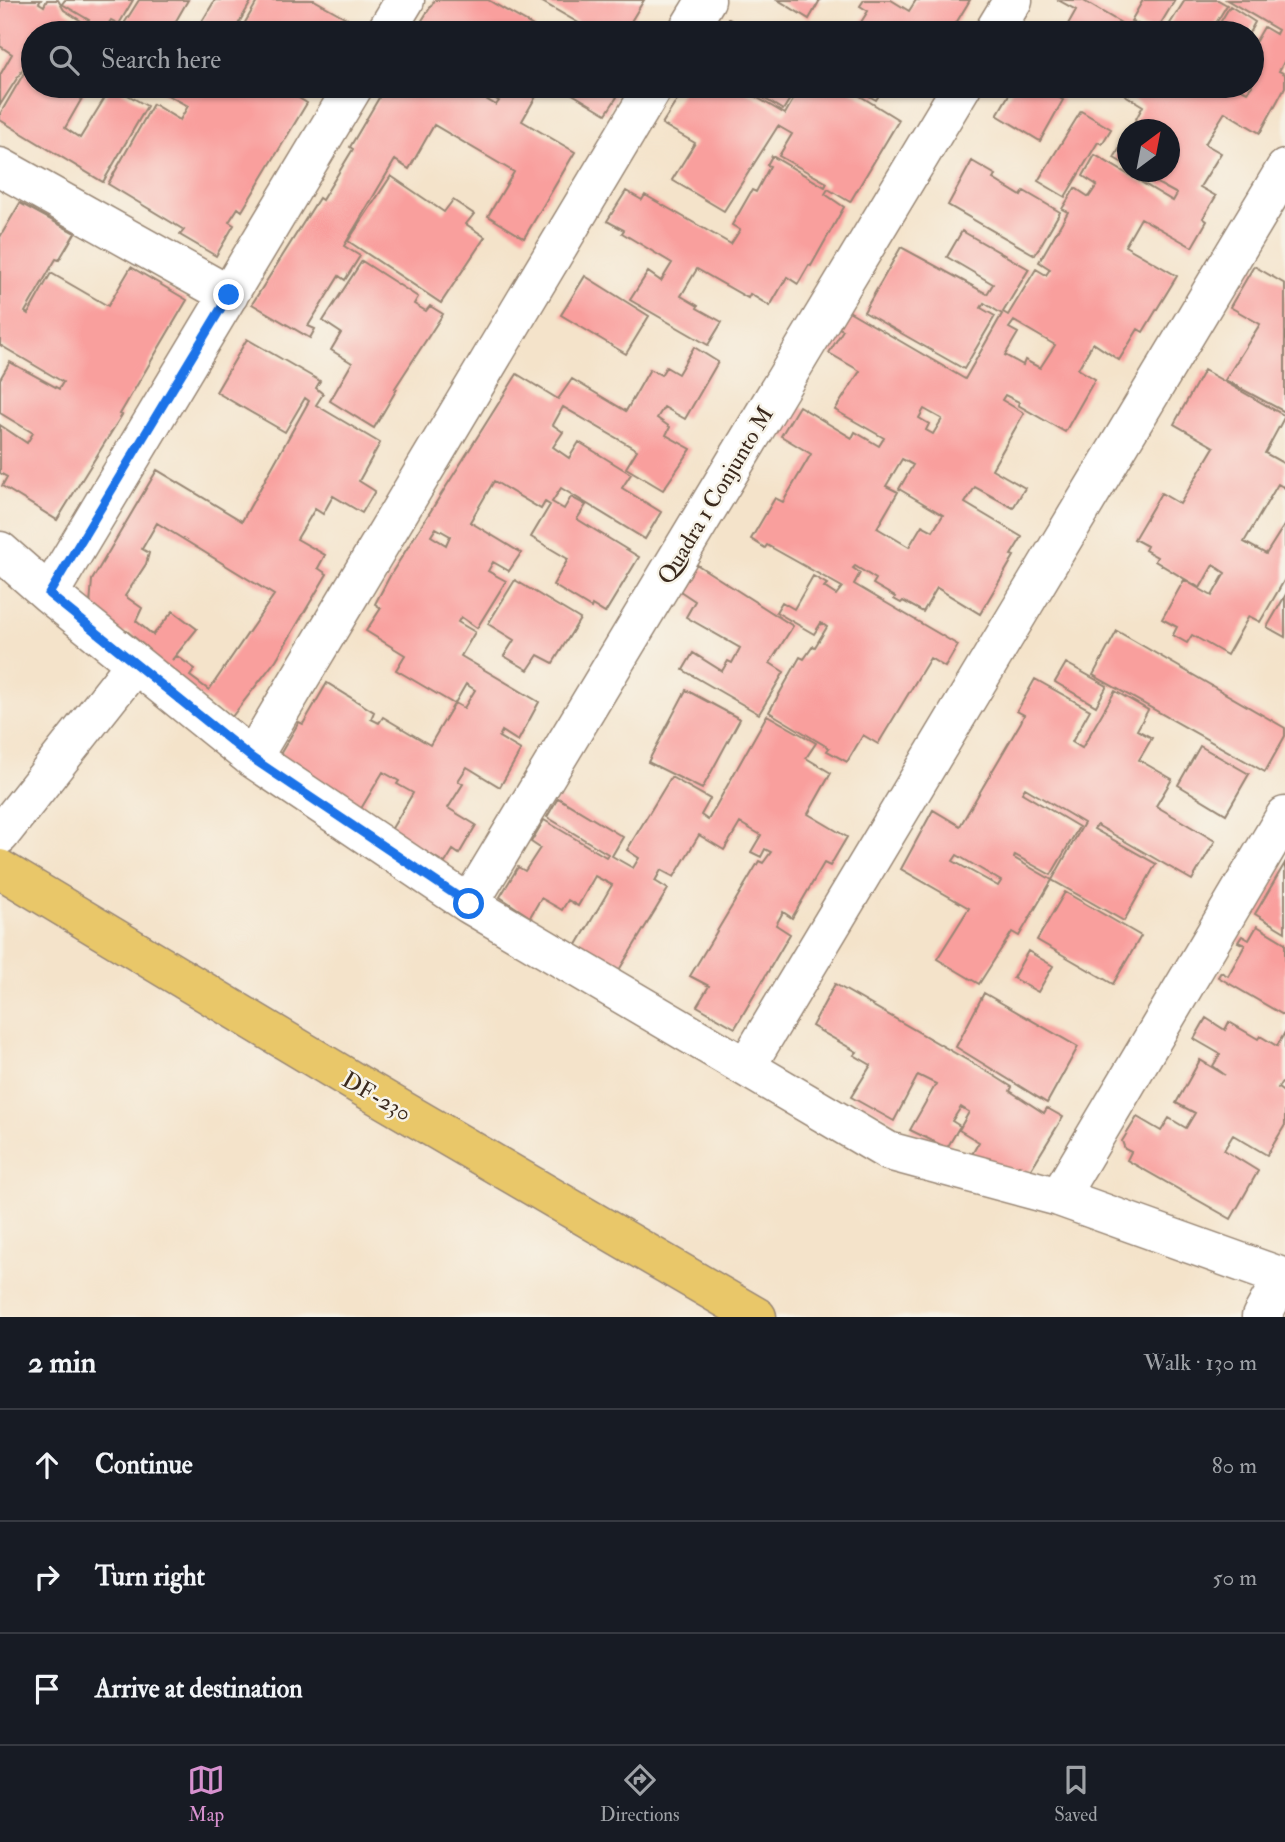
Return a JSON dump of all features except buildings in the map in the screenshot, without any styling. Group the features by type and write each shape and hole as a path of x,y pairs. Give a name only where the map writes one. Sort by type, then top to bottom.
{"main road":[{"name":"DF-230","path":"0,869 361,1087 757,1317"}],"street":[{"path":"693,21 706,0"},
{"path":"1000,21 1013,0"},
{"path":"49,594 347,98"},
{"path":"252,758 647,98"},
{"name":"Quadra 1 Conjunto M","path":"469,904 955,98"},
{"path":"0,167 229,295"},
{"path":"746,1068 1285,169"},
{"path":"0,551 49,594 252,758 469,904 888,1151 1059,1197 1284,1277 1261,1317"},
{"path":"0,835 135,664"},
{"path":"1059,1197 1285,816"}],"route":[{"path":"229,295 49,594 252,758 469,904"}]}
